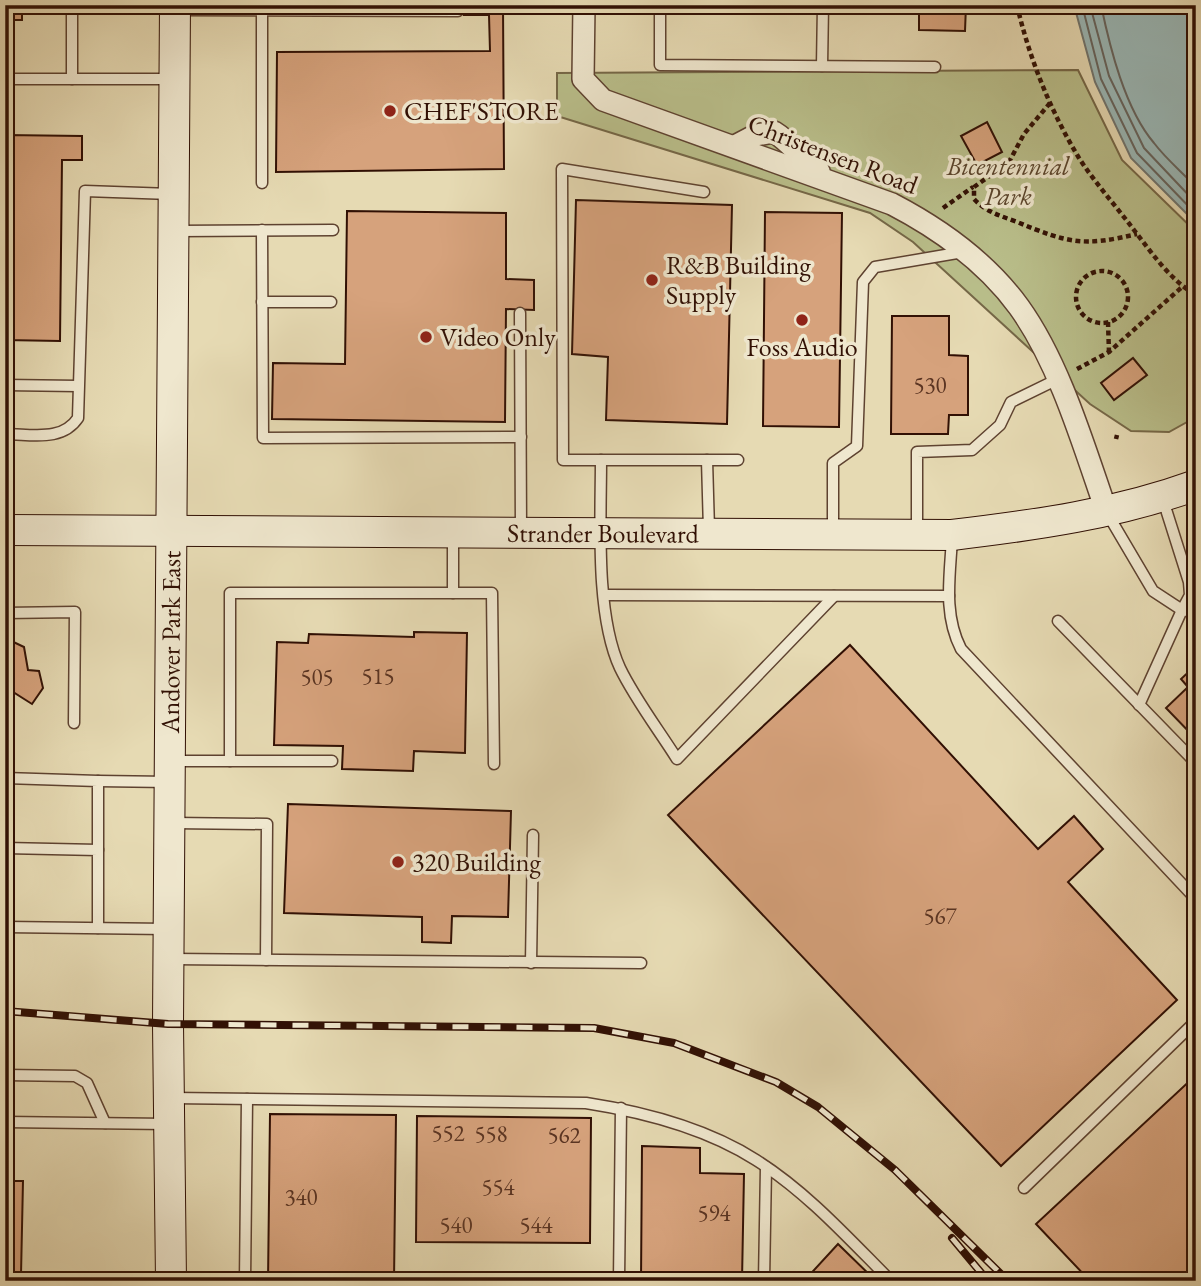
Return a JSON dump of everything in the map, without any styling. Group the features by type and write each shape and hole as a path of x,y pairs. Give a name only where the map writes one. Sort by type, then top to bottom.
{"street":[{"name":"Christensen Road","path":"584,5 583,79 603,100 735,146 756,135 774,132 786,140 805,162 843,186 892,204 966,251 1019,307 1058,379 1107,513"},
{"name":"Andover Park East","path":"171,1281 169,929 175,8"},
{"name":"Strander Boulevard","path":"5,530 952,535 1064,522 1107,513 1196,485"}],"lane":[{"path":"72,5 72,79"},
{"path":"660,5 660,65 935,67"},
{"path":"822,66 823,5"},
{"path":"175,8 458,11"},
{"path":"262,10 262,183"},
{"path":"5,79 175,79"},
{"path":"704,192 562,169 563,460 738,460"},
{"path":"5,434 58,435 70,429 78,418 85,191 174,194"},
{"path":"262,230 263,438 521,437"},
{"path":"174,231 333,230"},
{"path":"834,536 834,463 857,446 863,282 875,267 966,251"},
{"path":"262,302 331,302"},
{"path":"520,313 521,533"},
{"path":"917,535 916,452 972,450 1000,425 1011,402 1058,379"},
{"path":"5,385 78,386"},
{"path":"601,460 601,534 607,626 620,669 677,759 834,596"},
{"path":"707,460 709,535"},
{"path":"1139,705 1190,595 1189,582 1163,497"},
{"path":"1107,513 1153,591 1182,610 1196,612"},
{"path":"453,533 453,593"},
{"path":"952,535 949,596 952,631 961,649 1196,899"},
{"path":"230,761 230,593 492,593 494,764"},
{"path":"605,595 949,596"},
{"path":"5,613 75,612 74,723"},
{"path":"1058,621 1196,763"},
{"path":"5,778 98,781 230,761 332,761"},
{"path":"98,781 98,928"},
{"path":"170,823 267,824 266,960"},
{"path":"531,962 533,835"},
{"path":"5,848 98,850"},
{"path":"5,926 169,929"},
{"path":"169,960 641,963"},
{"path":"1024,1188 1196,1021"},
{"path":"5,1075 75,1076 87,1083 105,1123"},
{"path":"245,1281 247,1099"},
{"path":"5,1122 105,1123 247,1099 586,1103 621,1108 732,1146 766,1167 814,1205 891,1281"},
{"path":"620,1281 621,1108"},
{"path":"764,1281 766,1167"}],"path":[{"path":"1017,5 1050,103 1080,159 1137,234 1182,287 1196,296"},
{"path":"943,234 942,208 1009,162 1024,134 1050,103"},
{"path":"974,187 974,199 983,208 1057,239 1100,243 1137,234"},
{"path":"1101,271 1119,277 1128,295 1122,314 1108,322 1094,322 1085,317 1076,299 1082,280 1101,271"},
{"path":"1058,379 1109,352 1182,287"},
{"path":"1108,322 1109,352"}],"green space":[{"name":"Bicentennial Park","path":"1078,70 1122,160 1196,232 1196,417 1169,432 1131,431 1090,404 913,242 870,213 557,116 557,73"}],"water":[{"path":"1074,5 1183,5 1196,28 1196,223 1131,158 1095,82"}],"building":[{"path":"5,5 22,5 22,20 5,20"},
{"name":"CHEF'STORE","path":"464,5 503,5 504,169 276,172 277,52 490,51 489,15 464,15"},
{"path":"877,5 966,5 965,31 919,30 919,8"},
{"path":"987,122 1002,152 977,165 961,136"},
{"path":"5,135 82,136 82,160 62,160 60,341 5,340"},
{"name":"R&B Building Supply","path":"576,200 732,205 727,424 606,420 608,357 572,354"},
{"name":"Video Only","path":"347,211 506,213 506,279 534,280 534,310 506,309 505,422 272,419 273,363 345,364"},
{"name":"Foss Audio","path":"765,212 842,213 839,427 763,426"},
{"path":"892,316 949,316 949,355 968,356 968,415 949,415 948,434 891,434"},
{"path":"1133,358 1147,375 1114,400 1101,383"},
{"path":"414,632 467,633 465,753 414,751 413,771 342,769 343,746 274,745 277,642 308,643 309,634 414,637"},
{"path":"5,638 24,647 28,670 39,671 43,688 32,704 13,692 5,699"},
{"path":"850,645 1038,849 1074,816 1103,849 1068,882 1177,1000 1001,1166 668,815"},
{"path":"1196,665 1196,739 1166,708 1188,687 1181,679"},
{"name":"320 Building","path":"288,804 511,811 508,917 452,916 451,943 422,942 422,917 284,913"},
{"path":"1196,1075 1196,1281 1090,1281 1036,1224"},
{"path":"270,1114 396,1115 394,1281 268,1281"},
{"path":"417,1116 591,1118 590,1243 416,1242"},
{"path":"642,1146 700,1148 700,1173 744,1174 742,1281 641,1281"},
{"path":"5,1181 23,1181 21,1275 5,1275"},
{"path":"838,1244 876,1281 804,1281"}],"railway":[{"path":"5,1011 168,1024 594,1028 674,1043 776,1082 818,1107 895,1170 1008,1281"},
{"path":"952,1238 988,1281"}],"place":[{"name":"CHEF'STORE","path":"390,111"},
{"name":"R&B Building Supply","path":"652,280"},
{"name":"Foss Audio","path":"802,320"},
{"name":"Video Only","path":"426,337"},
{"name":"320 Building","path":"398,862"}]}
